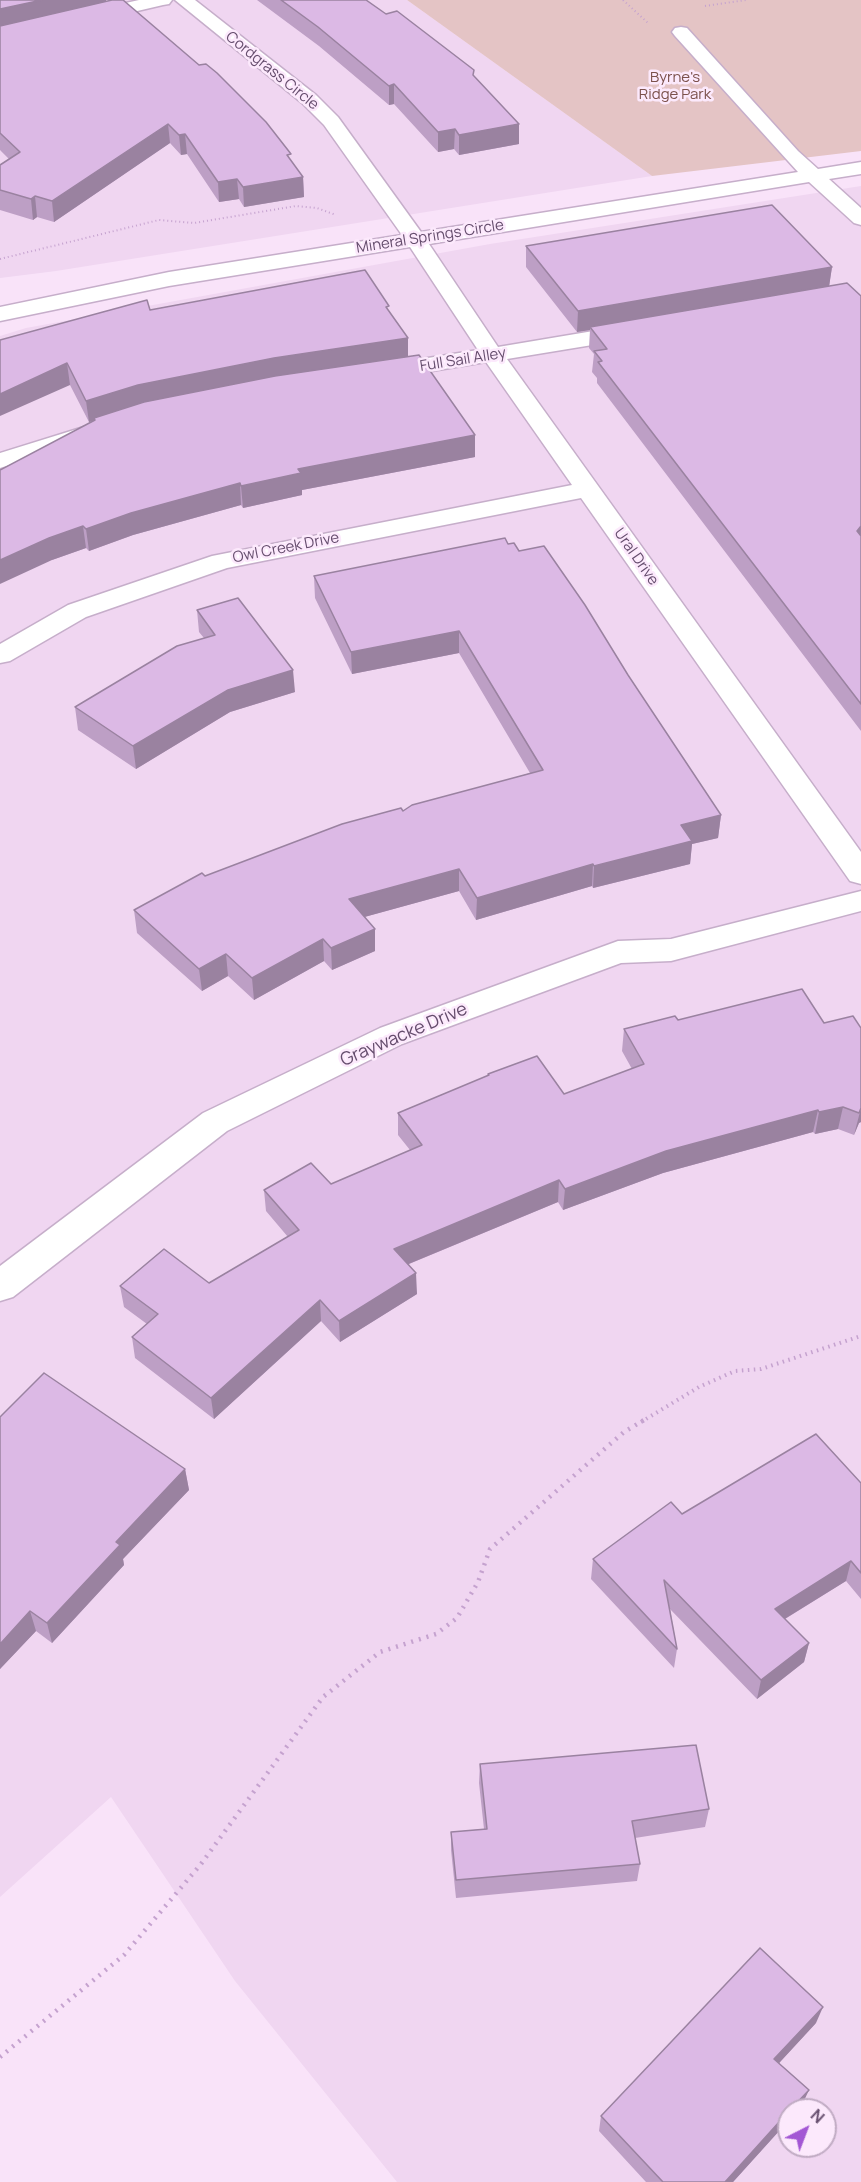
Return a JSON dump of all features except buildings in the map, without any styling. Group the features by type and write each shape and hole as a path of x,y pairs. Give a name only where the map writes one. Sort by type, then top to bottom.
{"street":[{"path":"0,37 163,0"},
{"name":"Cordgrass Circle","path":"184,0 309,99 331,121 414,239"},
{"path":"681,32 792,155 861,219"},
{"name":"Mineral Springs Circle","path":"0,314 159,281 861,168"},
{"name":"Ural Drive","path":"414,239 493,356 861,874"},
{"name":"Full Sail Alley","path":"367,374 493,356 654,328"},
{"path":"0,461 108,426"},
{"name":"Owl Creek Drive","path":"0,655 76,611 221,561 588,489"},
{"name":"Graywacke Drive","path":"0,1287 215,1122 391,1036 618,952 670,950 861,901"}],"path":[{"path":"0,260 107,231 159,220 194,223 296,206 317,208 339,216"},
{"path":"0,2057 124,1955 201,1864 323,1697 380,1652 436,1634 457,1618 478,1582 490,1549 624,1432 699,1387 735,1371 761,1369 861,1336"}],"shaded area":[{"path":"0,0 407,0 652,176 0,278"},
{"path":"861,186 861,2182 397,2182 235,1981 111,1797 0,1897 0,336 26,328 490,244"}],"green space":[{"name":"Byrne's Ridge Park","path":"407,0 861,0 861,151 652,176"}]}
